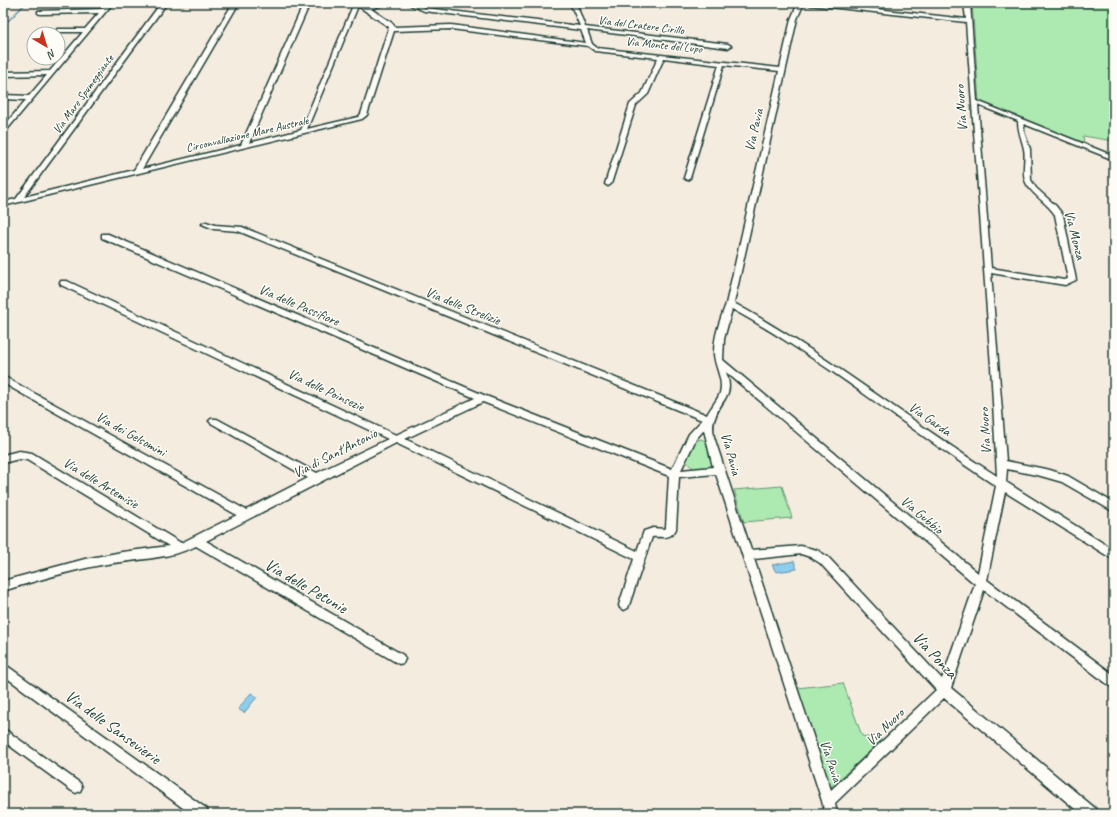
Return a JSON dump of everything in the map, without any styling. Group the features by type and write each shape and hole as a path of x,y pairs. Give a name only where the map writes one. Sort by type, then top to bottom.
{"street":[{"path":"3,131 110,3"},
{"name":"Via Mare Spumeggiante","path":"19,199 164,3"},
{"path":"137,171 236,3"},
{"path":"244,146 308,3"},
{"path":"303,132 357,3 390,24 392,29"},
{"path":"366,9 385,3"},
{"name":"Via del Cratere Cirillo","path":"409,3 424,9 728,46"},
{"path":"573,3 590,45"},
{"name":"Via Pavia","path":"801,3 794,19 730,304 722,327 718,352 724,377 725,390 709,419 710,438 719,470 831,814"},
{"path":"810,3 897,12 968,22"},
{"name":"Via Nuoro","path":"828,801 944,690 980,582 1002,484 995,366 967,3"},
{"path":"897,12 898,5"},
{"path":"40,12 104,11"},
{"name":"Via Monte del Lupo","path":"392,29 451,27 590,45 598,49 783,70"},
{"name":"Circonvallazione Mare Australe","path":"3,204 356,120 363,116 392,29"},
{"path":"66,30 87,31"},
{"path":"608,184 633,104 646,93 662,56"},
{"path":"687,178 722,62"},
{"path":"3,74 51,74"},
{"path":"3,97 30,98"},
{"path":"975,102 1114,158"},
{"name":"Via Monza","path":"987,270 1065,283 1072,280 1059,215 1053,206 1034,189 1028,181 1027,149 1021,132 1021,121"},
{"name":"Via delle Strelizie","path":"206,224 239,229 709,419"},
{"name":"Via delle Passifiore","path":"105,236 483,398"},
{"name":"Via delle Poinsezie","path":"64,283 396,439 640,557"},
{"name":"Via Garda","path":"730,304 762,321 835,369 959,457 1114,556"},
{"name":"Via Gubbio","path":"719,361 980,582 1114,682"},
{"name":"Via dei Gelsomini","path":"3,379 246,514"},
{"path":"483,398 674,474 719,470"},
{"name":"Via di Sant'Antonio","path":"3,586 76,565 181,548 317,478 483,398"},
{"path":"624,606 640,557 650,533 666,533 671,529 674,474 692,437 709,419"},
{"path":"214,421 317,478"},
{"name":"Via delle Artemisie","path":"3,460 22,455 29,456 181,548"},
{"path":"1001,464 1045,473 1064,479 1081,487 1114,508"},
{"name":"Via delle Petunie","path":"197,541 399,658"},
{"name":"Via Ponza","path":"747,555 801,550 813,553 821,558 944,690 1091,814"},
{"name":"Via delle Sansevierie","path":"3,668 202,814"},
{"path":"3,734 76,787"}],"green space":[{"path":"972,3 1046,3 1092,8 1090,3 1114,3 1114,141 1083,136 1084,143 979,102"},
{"path":"701,439 708,442 713,465 705,469 696,469 689,465 685,457 693,442"},
{"path":"782,486 792,518 744,522 734,490"},
{"path":"843,683 862,736 882,740 829,789 797,688"}],"water":[{"path":"794,561 797,569 776,572 772,565"},
{"path":"251,693 257,697 244,713 238,709"}],"waterway":[{"path":"3,26 26,3"}]}
